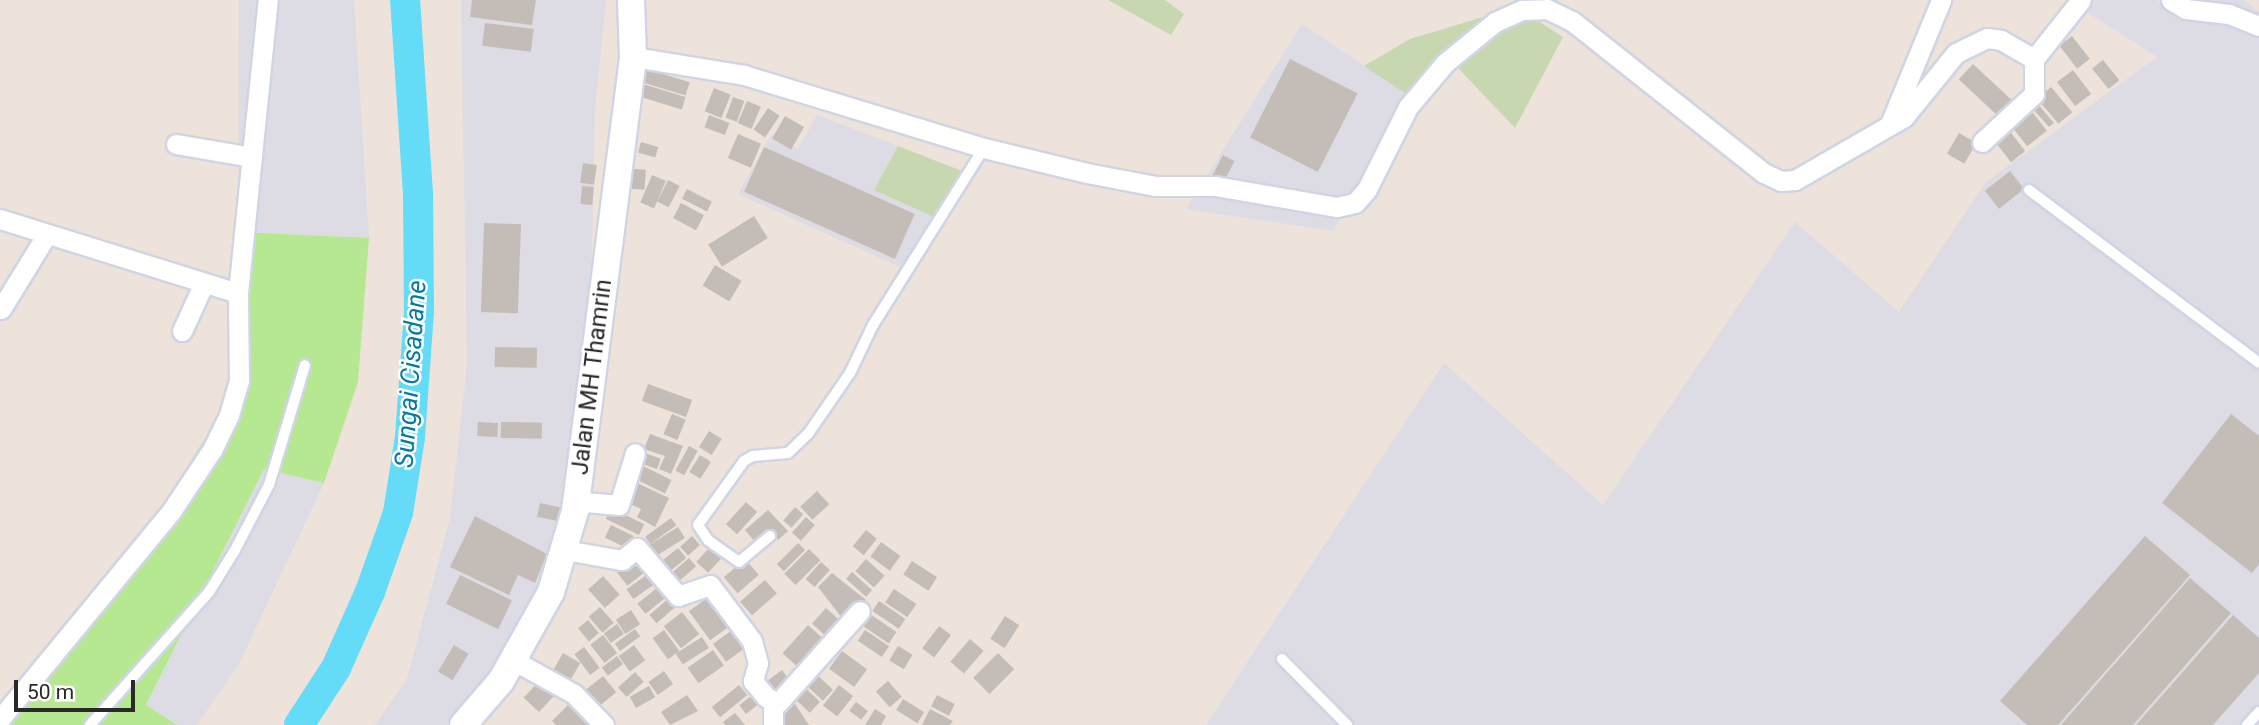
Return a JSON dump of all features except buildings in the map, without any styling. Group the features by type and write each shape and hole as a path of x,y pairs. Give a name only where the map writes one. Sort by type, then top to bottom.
{"street":[{"path":"0,719 173,510 212,450 239,381 238,293 268,0"},
{"name":"Jalan MH Thamrin","path":"463,725 516,662 551,592 577,552 580,506 633,57 631,0"},
{"path":"1890,124 1941,0"},
{"path":"1982,142 2034,94 2034,59 2081,0"},
{"path":"2171,0 2186,9 2229,14 2259,26"},
{"path":"633,57 744,75 984,148 1155,186 1215,186 1337,207 1355,204 1408,107 1445,62 1495,22 1522,10 1547,9 1572,21 1764,173 1782,181 1795,180 1911,112 1956,53 1987,38 2001,40 2034,59"},
{"path":"176,144 251,157"},
{"path":"0,219 238,293"},
{"path":"1,309 47,234"},
{"path":"182,331 204,283"},
{"path":"580,506 619,505 635,453"},
{"path":"577,552 622,560 641,550 678,596 710,585 751,641 758,663 753,681 773,701 778,702 792,690 860,611"},
{"path":"516,662 538,671 574,694 604,725"},
{"path":"772,725 773,701"}],"lane":[{"path":"770,536 738,562 708,540 698,525 744,461 753,456 788,453 808,434 850,373 873,325 984,148"},
{"path":"2029,190 2259,363"},
{"path":"90,725 209,592 235,550 269,485 306,365"},
{"path":"1282,659 1347,725"},
{"path":"2247,725 2259,712"}],"shaded area":[{"path":"239,0 354,0 369,238 238,232"},
{"path":"461,0 606,0 595,109 586,518 476,725 375,725 407,679 450,518 467,364"},
{"path":"2068,0 2157,0 2180,16 2205,0 2244,0 2259,12 2259,725 1206,725 1444,363 1603,505 1795,222 1899,312 1986,182 2157,57"},
{"path":"1302,24 1417,101 1333,231 1186,209"},
{"path":"817,115 898,146 874,190 934,217 902,268 738,194 771,135 798,149"},
{"path":"264,469 324,483 239,664 197,725 177,725 146,706"}],"green space":[{"path":"1108,0 1165,0 1184,14 1171,35"},
{"path":"1516,7 1563,37 1515,128 1458,68 1417,101 1364,66 1410,39"},
{"path":"898,146 962,171 934,217 874,190"},
{"path":"238,232 369,238 358,382 324,483 264,469 146,705 177,725 0,725 145,535 225,406 237,310"}],"waterway":[{"name":"Sungai Cisadane","path":"299,725 336,668 370,592 398,513 410,437 419,311 418,194 405,0"}]}
